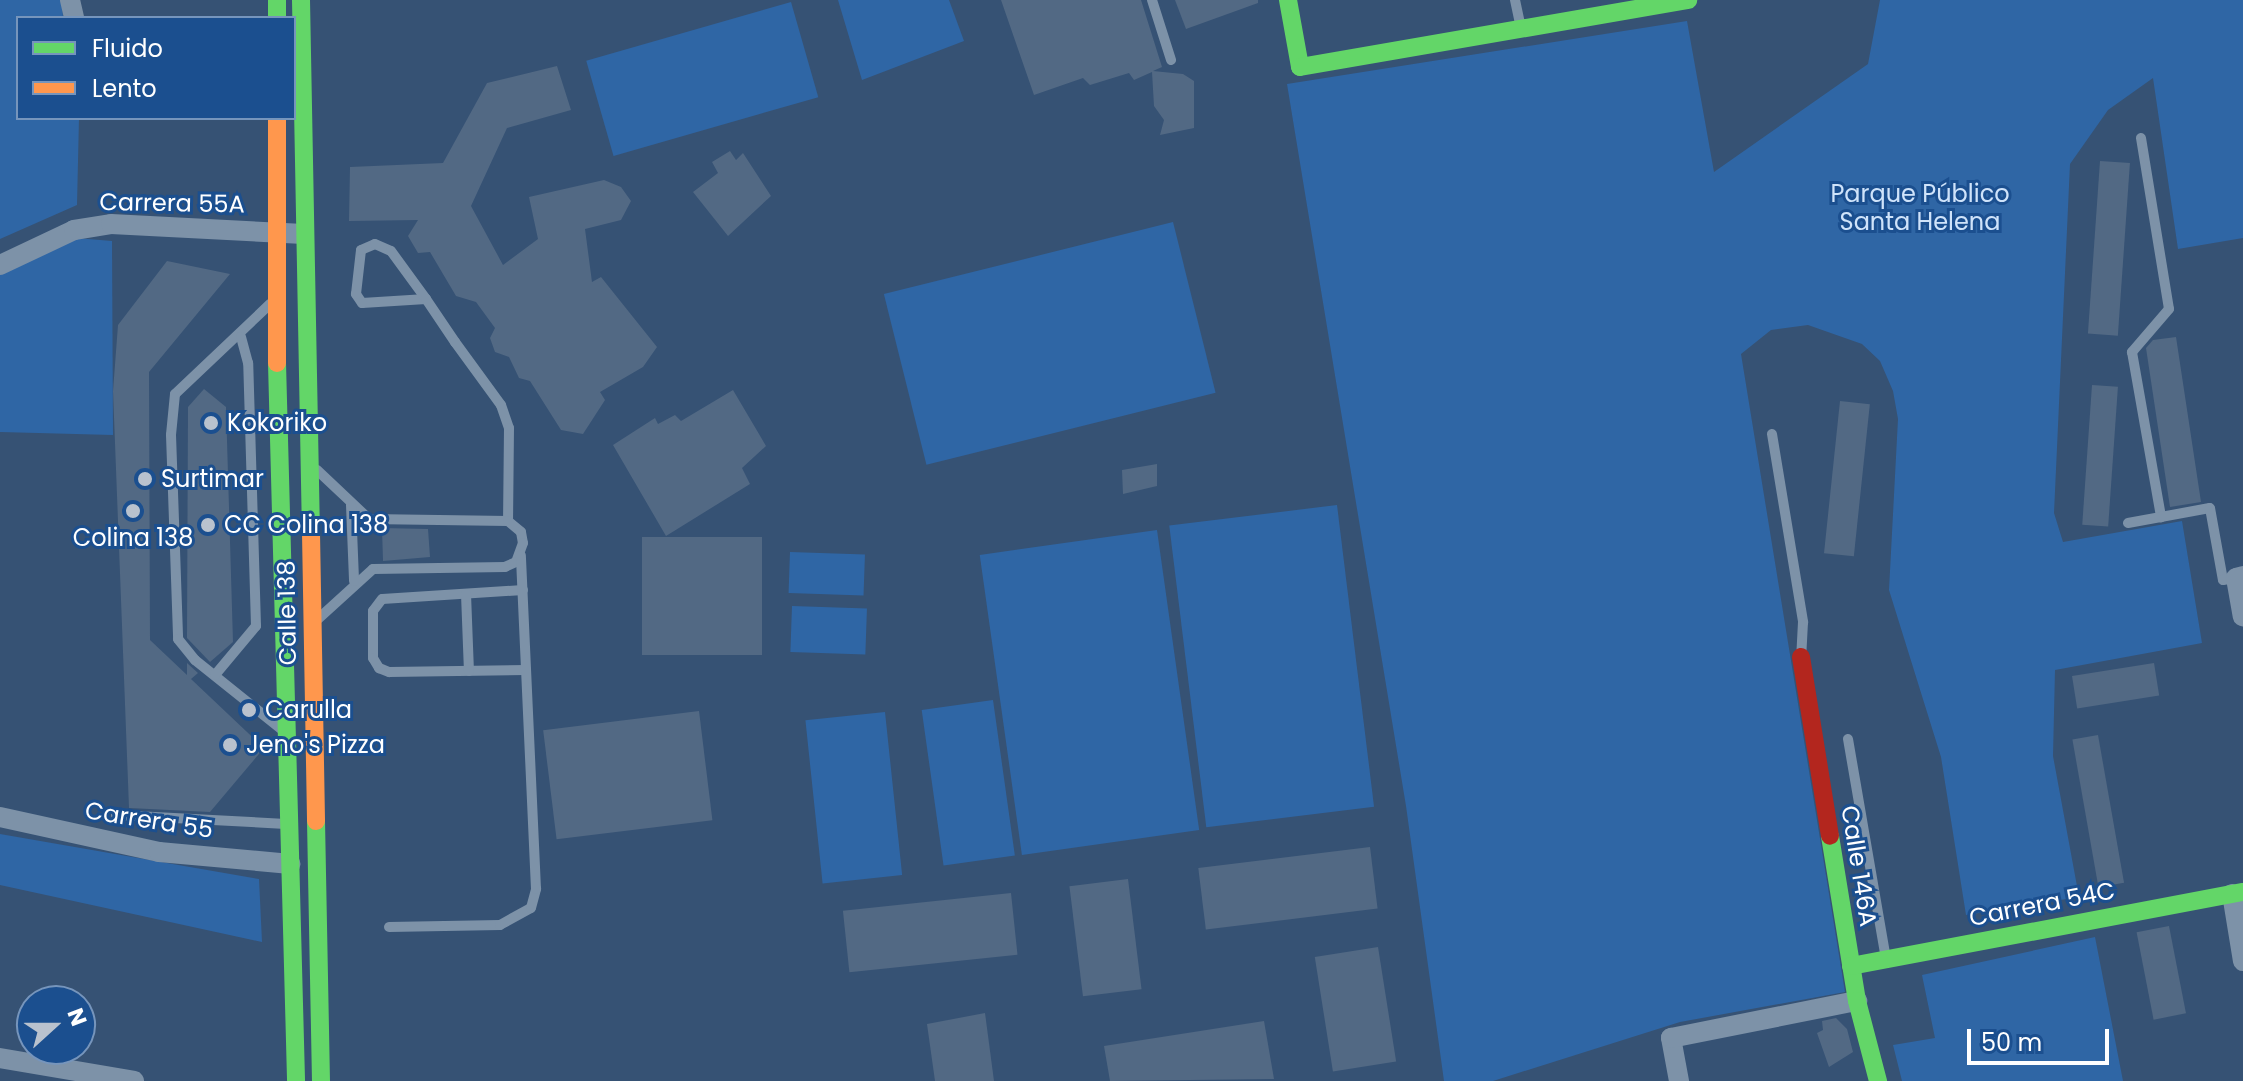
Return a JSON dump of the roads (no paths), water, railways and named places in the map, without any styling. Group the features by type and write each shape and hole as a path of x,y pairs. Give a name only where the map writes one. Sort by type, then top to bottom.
{"main road":[{"name":"Calle 138","path":"301,0 321,1081"},
{"path":"1288,0 1300,67 1688,1"},
{"name":"Calle 138","path":"277,120 276,296 296,1081"},
{"name":"Calle 146A","path":"1801,657 1857,1001 1878,1081"},
{"name":"Carrera 54C","path":"1851,966 2238,893"}],"street":[{"name":"Carrera 55A","path":"0,265 74,230 100,225 304,234"},
{"path":"2240,577 2243,616"},
{"name":"Carrera 55","path":"0,817 159,852 290,864"},
{"path":"2238,893 2243,961"},
{"path":"1679,1081 1671,1038 1857,1001"},
{"path":"73,1065 134,1081"}],"lane":[{"path":"1152,0 1171,60"},
{"path":"1515,0 1521,30"},
{"path":"2141,138 2169,309 2132,352 2161,517"},
{"path":"426,299 362,303 356,294 361,250 375,244 387,248 426,299 505,412 508,521"},
{"path":"276,296 241,337 224,343 175,394 171,435 178,639 215,675 287,733"},
{"path":"215,675 256,626 248,363 241,337"},
{"path":"1772,434 1803,622 1801,657"},
{"path":"307,451 321,477 351,505 381,522 508,521 521,532 536,889 531,908 500,925 389,927"},
{"path":"351,505 354,581"},
{"path":"2128,523 2210,508 2223,580 2240,577"},
{"path":"311,629 354,581 373,569 505,567 521,555"},
{"path":"523,590 379,600 373,611 373,658 389,672 526,670"},
{"path":"466,594 469,671"},
{"path":"1848,739 1886,960"},
{"path":"116,815 315,826"}],"place":[{"name":"Kokoriko","path":"211,423"},
{"name":"Surtimar","path":"145,479"},
{"name":"Colina 138","path":"133,511"},
{"name":"CC Colina 138","path":"208,525"},
{"name":"Carulla","path":"249,710"},
{"name":"Jeno's Pizza","path":"230,745"}],"park label":[{"name":"Parque Público Santa Helena","path":"1920,208"}]}
